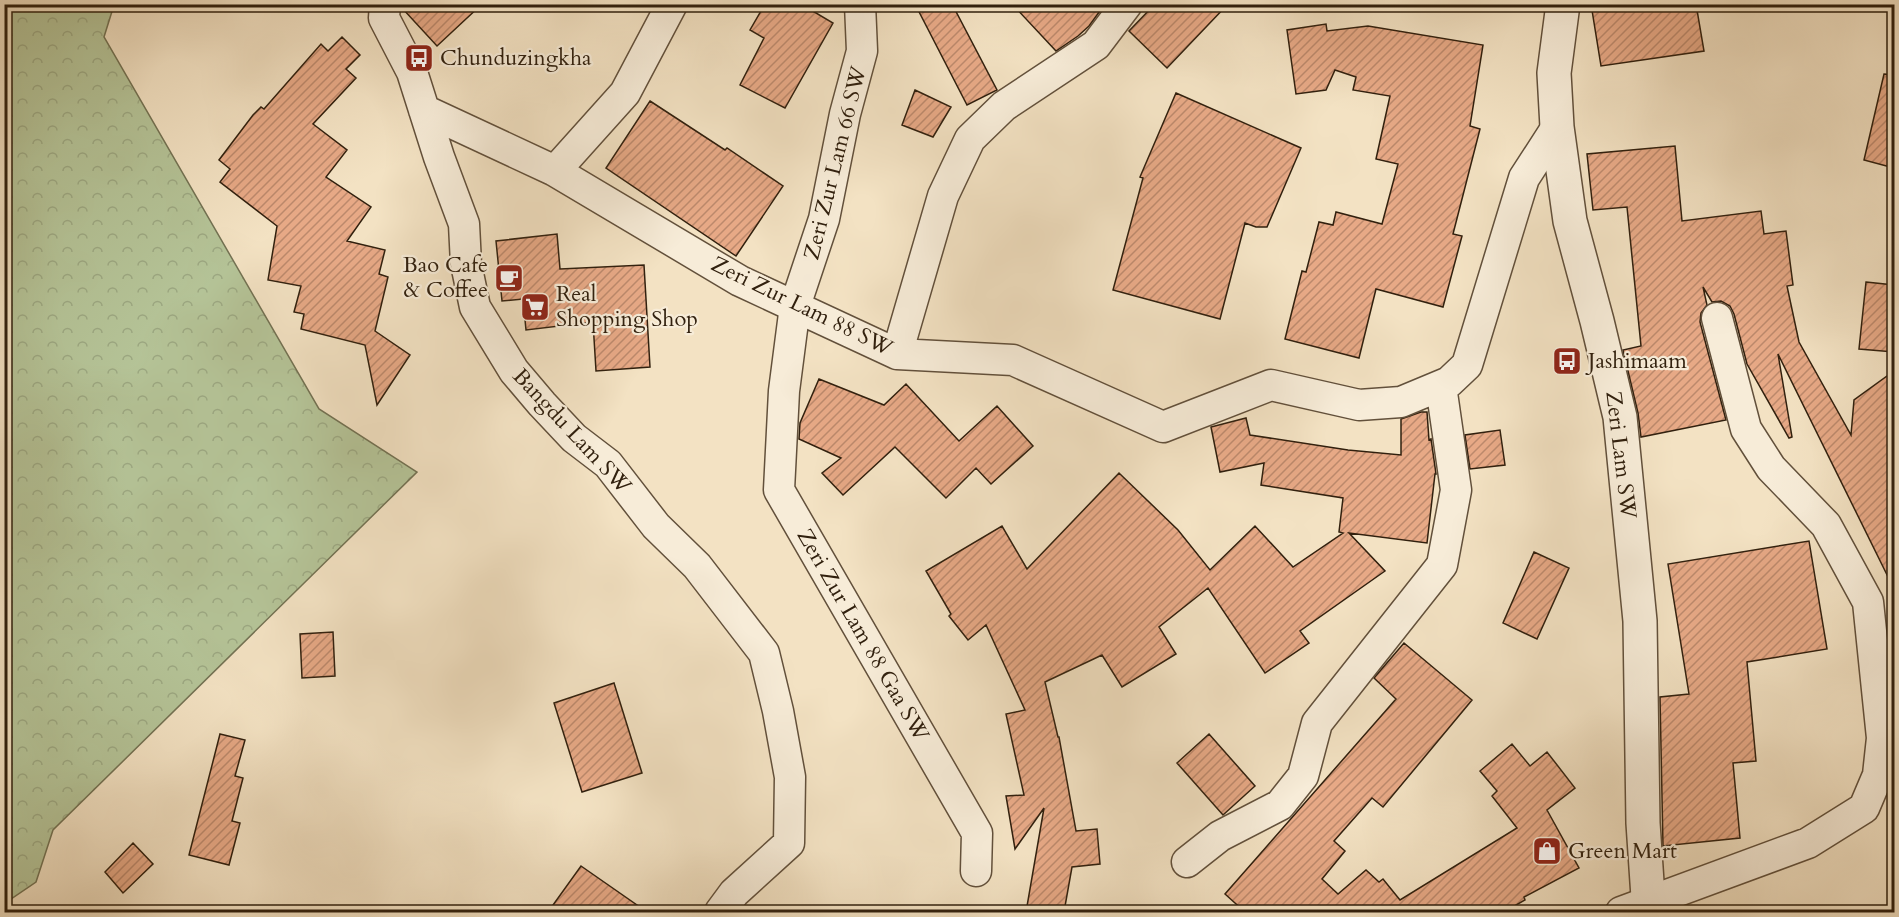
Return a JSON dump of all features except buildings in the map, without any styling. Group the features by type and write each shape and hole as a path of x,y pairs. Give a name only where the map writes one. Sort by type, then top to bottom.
{"street":[{"name":"Bangdu Lam SW","path":"385,4 384,18 412,72 464,224 466,264 475,307 514,371 574,438 608,464 656,526 698,566 764,653 790,777 789,843 734,893 720,912"},
{"path":"555,171 625,93 672,4"},
{"name":"Zeri Zur Lam 66 SW","path":"784,391 795,306 824,219 845,114 862,51 860,4"},
{"path":"897,354 943,196 970,139 1004,106 1096,45 1127,4"},
{"name":"Zeri Lam SW","path":"1563,4 1554,72 1557,127 1570,221 1620,417 1640,621 1643,822 1639,909"},
{"name":"Zeri Zur Lam 88 SW","path":"424,110 555,171 741,281 897,354 1013,360 1163,427 1271,385 1359,405 1401,402 1449,382 1467,365 1524,178 1557,127"},
{"path":"1639,909 1808,843 1864,808 1878,775 1882,738 1868,602 1826,525 1771,468 1746,429 1718,318"},
{"path":"1186,862 1220,836 1280,805 1303,776 1317,723 1443,565 1456,490 1441,386"},
{"name":"Zeri Zur Lam 88 Gaa SW","path":"784,391 779,490 977,833 976,871"}],"green space":[{"path":"5,4 114,5 104,37 319,409 417,472 53,830 36,882 5,903"}],"place":[{"name":"Chunduzingkha","path":"419,58"},
{"name":"Bao Cafe & Coffee","path":"509,278"},
{"name":"Real Shopping Shop","path":"535,307"},
{"name":"Jashimaam","path":"1567,361"},
{"name":"Green Mart","path":"1547,851"}]}
